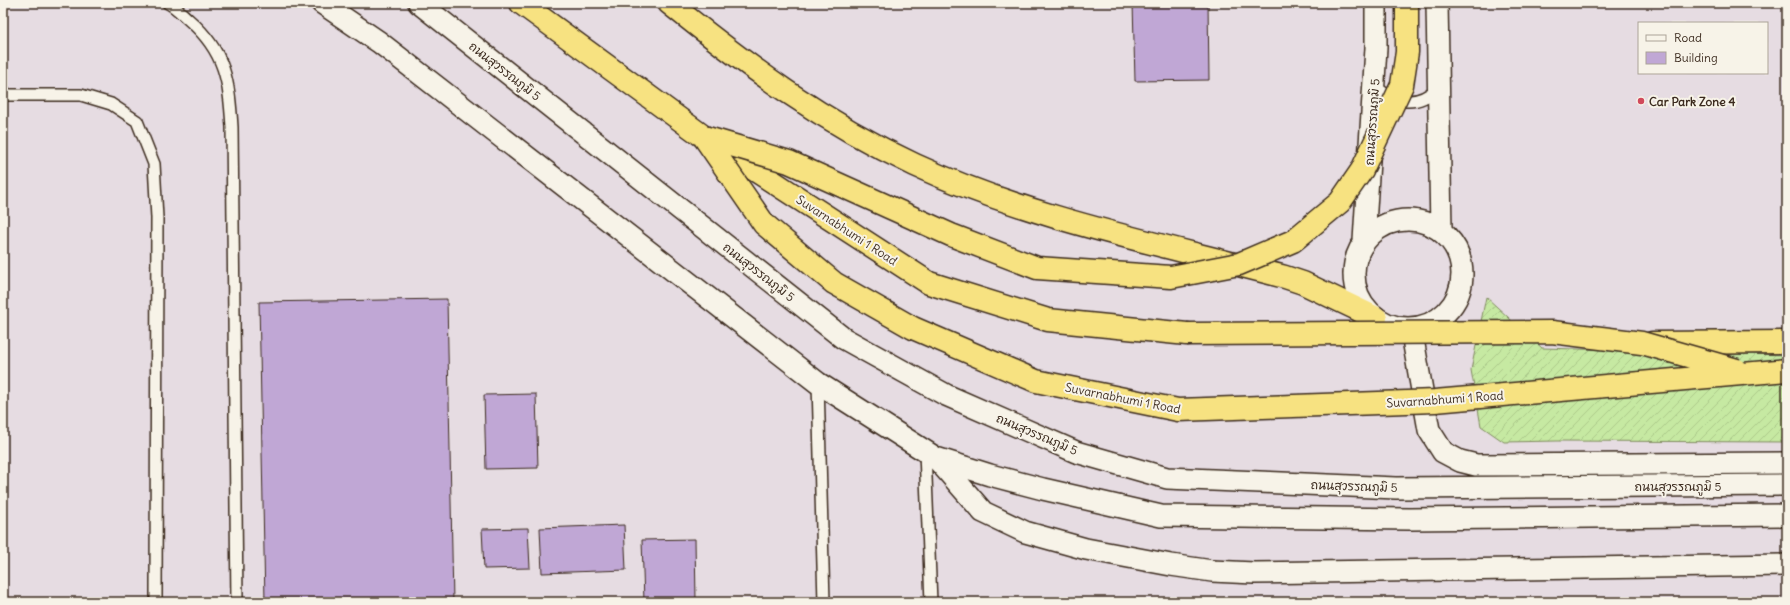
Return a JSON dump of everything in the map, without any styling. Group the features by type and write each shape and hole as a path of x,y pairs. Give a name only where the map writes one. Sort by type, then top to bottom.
{"highway":[{"name":"Suvarnabhumi 1 Road","path":"521,3 704,137 929,283 1048,320 1187,334 1552,332 1642,343 1787,373"},
{"path":"669,3 754,70 811,108 864,139 915,165 1002,199 1090,227 1285,277 1303,283 1376,318"},
{"name":"Suvarnabhumi 1 Road","path":"704,137 789,162 951,235 1037,268 1171,277 1239,264 1293,241 1340,202 1362,170 1402,85 1407,52 1407,3"},
{"name":"Suvarnabhumi 1 Road","path":"704,137 764,224 834,282 912,328 1036,381 1178,410 1435,401 1787,373"},
{"name":"Suvarnabhumi 1 Road","path":"1642,343 1787,342"}],"street":[{"path":"322,3 379,42 818,383 931,455 990,475 1161,516 1409,519 1787,515"},
{"name":"ถนนสุวรรณภูมิ 5","path":"419,3 843,338 946,395 1076,452 1167,478 1396,488 1787,485"},
{"name":"ถนนสุวรรณภูมิ 5","path":"1364,241 1376,48 1376,3"},
{"path":"1437,3 1441,230"},
{"name":"ถนนสุวรรณภูมิ 5","path":"1408,219 1425,222 1441,230 1454,244 1461,261 1462,280 1457,298 1445,314 1429,324 1411,328 1392,326 1376,318 1363,306 1356,290 1353,273 1356,256 1364,241 1376,229 1392,221 1408,219"},
{"name":"ถนนสุวรรณภูมิ 5","path":"1411,328 1429,430 1443,452 1460,462 1476,465 1787,463"},
{"path":"931,455 983,512 1025,532 1086,549 1212,571 1254,573 1787,565"}],"lane":[{"path":"168,3 195,25 212,44 224,66 230,91 232,127 237,602"},
{"path":"1374,85 1382,93 1393,99 1406,101 1414,101 1425,98 1438,87"},
{"path":"3,95 81,95 111,104 137,121 154,164 157,218 156,602"},
{"path":"818,383 824,602"},
{"path":"931,455 931,602"}],"shaded area":[{"path":"3,3 1787,3 1787,602 3,602"}],"green space":[{"path":"1486,297 1542,348 1787,355 1787,442 1504,442 1481,426 1471,370"}],"building":[{"path":"1133,3 1208,3 1209,80 1135,81"},
{"path":"447,299 453,602 265,602 259,302"},
{"path":"536,394 538,468 486,469 484,395"},
{"path":"624,525 626,570 542,573 540,528"},
{"path":"528,528 530,568 484,569 482,529"},
{"path":"695,539 696,602 644,602 642,540"}],"place":[{"name":"Car Park Zone 4","path":"1641,101"}]}
